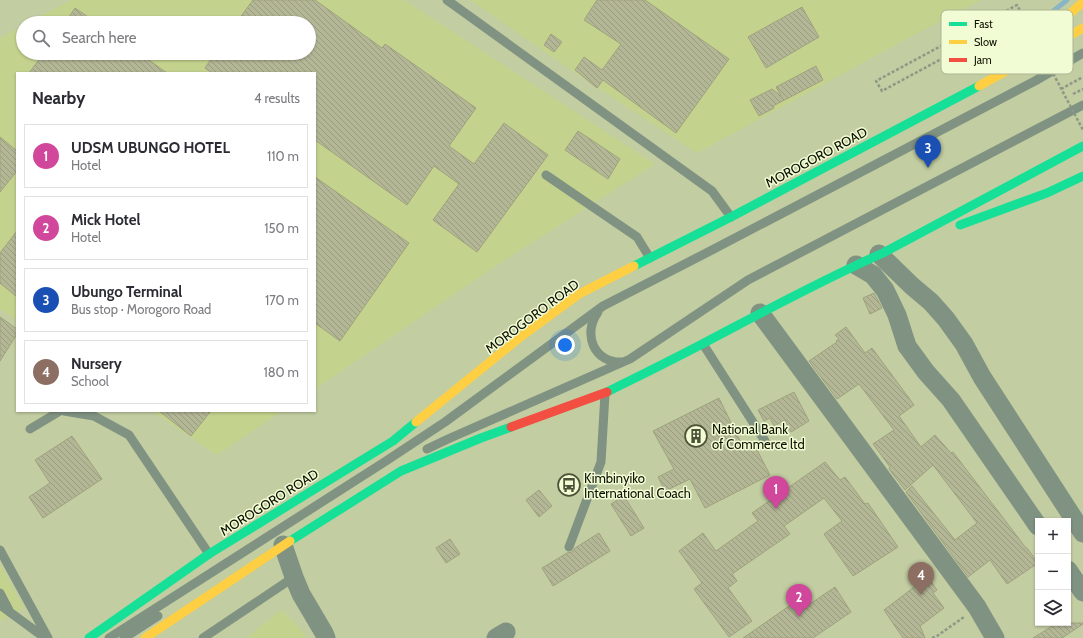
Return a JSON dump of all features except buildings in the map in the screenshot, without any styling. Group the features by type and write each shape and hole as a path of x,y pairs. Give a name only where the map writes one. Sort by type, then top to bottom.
{"highway":[{"path":"1073,11 1083,2"},
{"name":"MOROGORO ROAD","path":"1073,34 1083,28"},
{"path":"984,83 996,74"},
{"name":"MOROGORO ROAD","path":"89,638 208,554 393,442 523,335 579,294 731,217 1000,74"},
{"path":"881,254 1083,146"},
{"path":"145,638 283,545 401,471 482,438 606,393 856,265 881,254 1047,193 1083,176"}],"street":[{"path":"881,254 912,286 931,302 946,319 964,344 982,377 1083,533"},
{"path":"856,265 873,275 885,290 897,315 907,346 926,372 951,400 1035,522"},
{"path":"760,313 977,607 995,638"},
{"path":"283,545 301,594 326,638"},
{"path":"1071,574 1083,592"}],"lane":[{"path":"447,0 712,191 731,217"},
{"path":"1073,59 1083,53"},
{"path":"109,638 386,461 432,430 603,306 1046,74"},
{"path":"124,638 389,468 448,439 630,359 748,280 1083,105"},
{"path":"546,175 638,237 650,258"},
{"path":"603,306 596,314 592,322 590,332 596,350 603,357 612,361 621,362 630,359"},
{"path":"703,344 765,441"},
{"path":"569,547 601,462 606,393"},
{"path":"30,429 58,412"},
{"path":"70,412 94,416 129,435 208,554"},
{"path":"0,550 48,638"},
{"path":"203,638 294,577"},
{"path":"0,594 10,611"},
{"path":"0,605 45,638"}],"path":[{"path":"1008,10 1017,5 1020,10"},
{"path":"941,46 876,81 882,91 941,59"},
{"path":"1053,74 1083,130"},
{"path":"1061,89 1083,77"},
{"path":"1073,94 1083,89"},
{"path":"932,638 977,607"}],"shaded area":[{"path":"71,0 404,0 655,164 491,269 316,388 316,72 16,72 16,319 0,309 0,38 16,30 16,60 316,60 316,16 41,16"},
{"path":"470,0 981,0 962,10 941,10 941,21 697,153 568,68"},
{"path":"153,412 281,412 217,455"},
{"path":"0,564 24,608 0,621"},
{"path":"281,610 294,622 307,638 246,638"}],"waterway":[{"path":"1055,10 1067,0"}],"traffic: fast":[{"path":"634,266 731,217 979,86"},
{"path":"607,392 680,356 815,285 883,253 1083,146"},
{"path":"960,225 1047,193 1083,176"},
{"path":"89,638 209,554 393,441 416,422"},
{"path":"290,541 401,471 511,427"}],"traffic: slow":[{"path":"1073,11 1083,2"},
{"path":"1073,34 1083,28"},
{"path":"979,86 1001,74"},
{"path":"416,422 523,335 579,294 634,266"},
{"path":"145,638 290,541"}],"traffic: jam":[{"path":"511,427 607,392"}],"place":[{"name":"Ubungo Terminal","path":"928,168"},
{"name":"National Bank of Commerce ltd","path":"696,436"},
{"name":"Kimbinyiko International Coach","path":"569,485"},
{"name":"UDSM UBUNGO HOTEL","path":"776,509"},
{"name":"Nursery","path":"921,595"},
{"name":"Mick Hotel","path":"799,617"}]}
